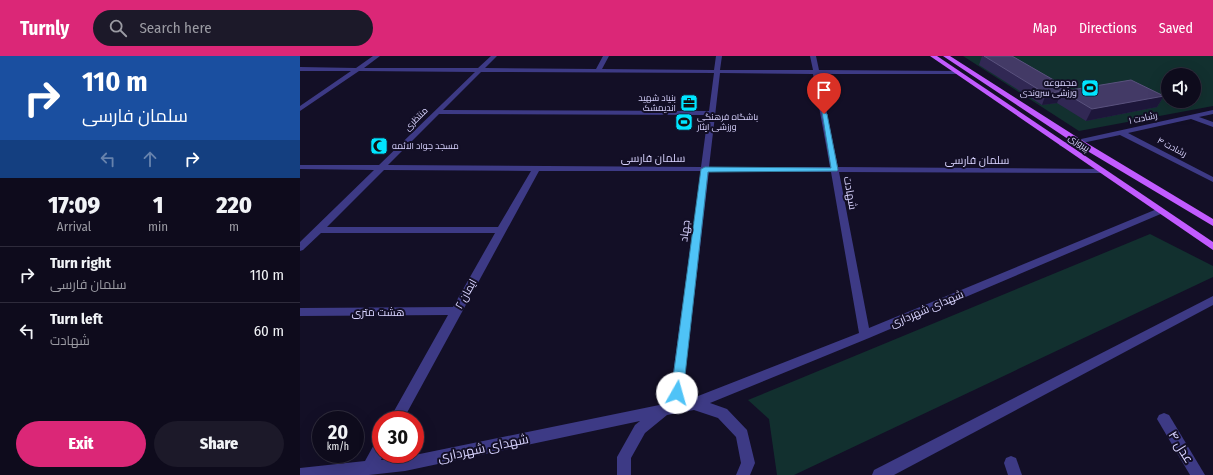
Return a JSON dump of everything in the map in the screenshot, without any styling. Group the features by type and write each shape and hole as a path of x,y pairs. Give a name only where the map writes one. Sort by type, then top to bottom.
{"main road":[{"name":"پیروزی","path":"933,56 1213,247"},
{"name":"پیروزی","path":"946,56 1077,141 1213,223"}],"street":[{"path":"300,109 377,56"},
{"name":"منتظری","path":"300,248 494,56"},
{"path":"598,71 606,56"},
{"name":"جهاد","path":"670,409 705,169 719,56"},
{"name":"شهادت","path":"813,56 865,335"},
{"path":"300,69 957,73"},
{"path":"437,112 712,113"},
{"name":"رشادت ۱","path":"1063,145 1213,112"},
{"path":"1194,116 1213,125"},
{"name":"رشادت ۴","path":"1122,132 1213,180"},
{"name":"سلمان فارسی","path":"300,167 1102,171"},
{"name":"ایمان ۲","path":"401,411 536,168"},
{"name":"شهدای شهرداری","path":"300,475 405,464 694,404 865,335 1160,211"},
{"path":"317,230 502,230"},
{"path":"879,475 1213,300"},
{"name":"هشت متری","path":"300,312 456,312"},
{"path":"694,404 722,413 742,434 748,463 743,475"},
{"path":"624,475 624,457 640,429 670,409"},
{"name":"عدل ۴","path":"1164,419 1198,475"},
{"path":"369,468 372,462"}],"green space":[{"name":"مجموعه ورزشی سروندی","path":"963,56 1213,56 1213,106 1079,131"},
{"path":"1150,234 1213,266 1213,277 794,475 777,475 769,419 748,400"}],"building":[{"path":"984,56 1012,56 1071,90 1131,80 1161,95 1161,97 1092,109 1062,91 1046,94"}],"place":[{"name":"مجموعه ورزشی سروندی","path":"1090,88"},
{"name":"بنیاد شهید اندیمشک","path":"689,103"},
{"name":"باشگاه فرهنگی ورزشی ایثار","path":"684,122"},
{"name":"مسجد جواد الائمه","path":"379,146"}],"route":[{"path":"677,393 705,169 835,170 824,114"}]}
